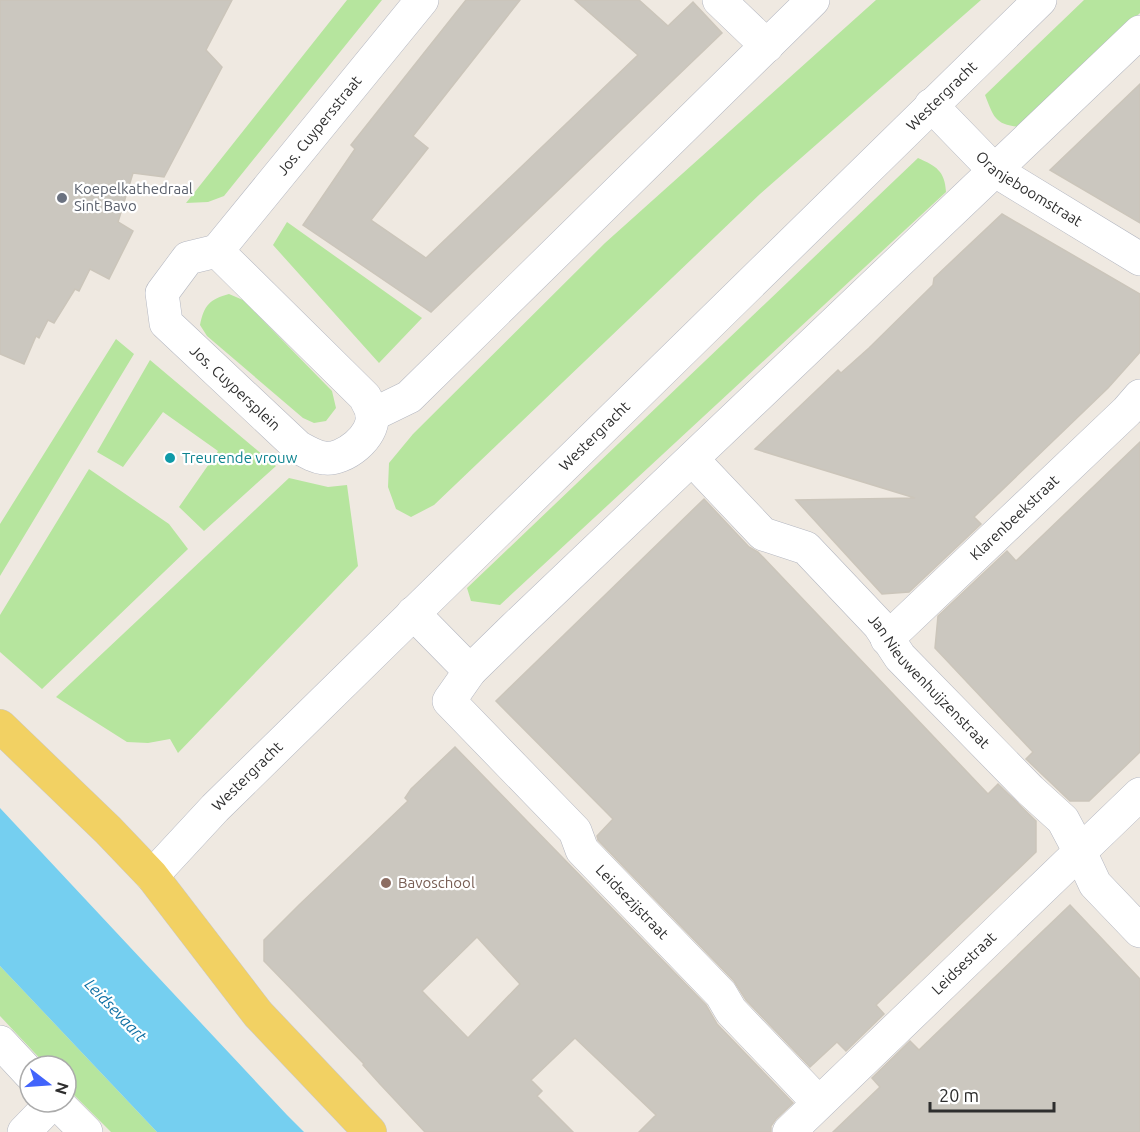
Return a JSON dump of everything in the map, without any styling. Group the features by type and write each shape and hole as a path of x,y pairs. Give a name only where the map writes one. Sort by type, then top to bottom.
{"main road":[{"path":"0,726 116,838 160,886 258,1014 370,1132"}],"street":[{"name":"Jos. Cuypersstraat","path":"217,251 422,0"},
{"path":"719,0 767,46"},
{"path":"217,251 365,397 372,415 409,397 813,0"},
{"name":"Westergracht","path":"160,886 215,808 1040,0"},
{"path":"413,613 470,671 1140,32"},
{"name":"Oranjeboomstraat","path":"931,105 994,170 1140,260"},
{"name":"Jos. Cuypersplein","path":"217,251 188,258 162,292 166,323 298,447 312,455 326,459 336,458 354,450 366,435 372,415"},
{"name":"Klarenbeekstraat","path":"887,639 1127,411 1140,396"},
{"name":"Jan Nieuwenhuijzenstraat","path":"692,459 763,534 806,548 879,625 900,657 1030,790 1063,820 1095,884 1140,932"},
{"name":"Leidsezijstraat","path":"470,671 449,701 575,831 582,850 721,994 732,1011 818,1102"},
{"name":"Leidsestraat","path":"789,1132 1140,794"},
{"path":"0,1042 18,1061"},
{"path":"24,1132 42,1114"},
{"path":"67,1114 86,1132"}],"green space":[{"path":"347,0 382,0 224,196 208,202 186,203"},
{"path":"876,0 981,0 760,194 434,505 411,517 396,509 388,487 389,463 413,434 605,243"},
{"path":"1084,0 1140,0 1140,13 1022,127 1001,122 994,115 985,95"},
{"path":"918,158 938,170 944,179 946,192 500,605 471,601 467,588"},
{"path":"287,222 422,318 379,363 273,245"},
{"path":"229,294 243,300 332,391 336,408 326,421 314,423 303,418 207,336 200,325 206,308 217,298"},
{"path":"116,339 134,354 0,576 0,524"},
{"path":"150,360 276,466 204,531 179,507 218,451 163,412 123,467 97,452"},
{"path":"89,469 169,524 188,549 42,689 0,652 0,615"},
{"path":"289,478 328,487 347,485 358,566 178,753 170,739 148,743 127,742 56,697"},
{"path":"0,966 157,1132 111,1132 78,1099 78,1054 36,1054 0,1016"}],"water":[{"name":"Leidsevaart","path":"0,808 304,1132 157,1132 0,966"}],"building":[{"name":"Koepelkathedraal Sint Bavo","path":"0,0 232,0 206,50 222,67 164,177 133,173 118,222 133,231 109,279 90,269 79,291 75,289 54,323 48,320 39,338 36,336 24,364 0,354"},
{"path":"466,0 520,0 413,136 428,148 371,220 426,258 638,55 575,0 639,0 668,26 693,2 722,33 431,312 303,225 355,149 351,145"},
{"path":"1140,84 1140,223 1050,170"},
{"path":"1002,214 1140,294 1140,352 1108,388 974,517 981,524 909,592 882,594 796,500 915,498 755,449 838,370 841,373 869,348 933,285 934,278"},
{"path":"1140,442 1140,752 1089,801 1070,801 1026,759 1033,752 935,648 938,616 1007,551 1016,561"},
{"path":"704,499 749,547 758,552 988,794 998,784 1036,821 1036,852 876,1005 884,1014 846,1051 837,1042 810,1067 746,1000 734,981 598,840 597,836 613,819 496,701"},
{"path":"455,747 706,1005 717,1024 793,1103 776,1119 771,1126 771,1132 639,1132 656,1115 575,1038 531,1080 542,1091 537,1096 573,1132 425,1132 364,1064 264,961 264,940 408,801 405,798 411,789","holes":["477,937 520,984 468,1038 422,991"]},
{"path":"1070,905 1140,979 1140,1132 833,1132 880,1087 872,1078 910,1041 919,1050"}],"place":[{"name":"Koepelkathedraal Sint Bavo","path":"62,198"},
{"name":"Treurende vrouw","path":"170,458"},
{"name":"Bavoschool","path":"386,883"}]}
